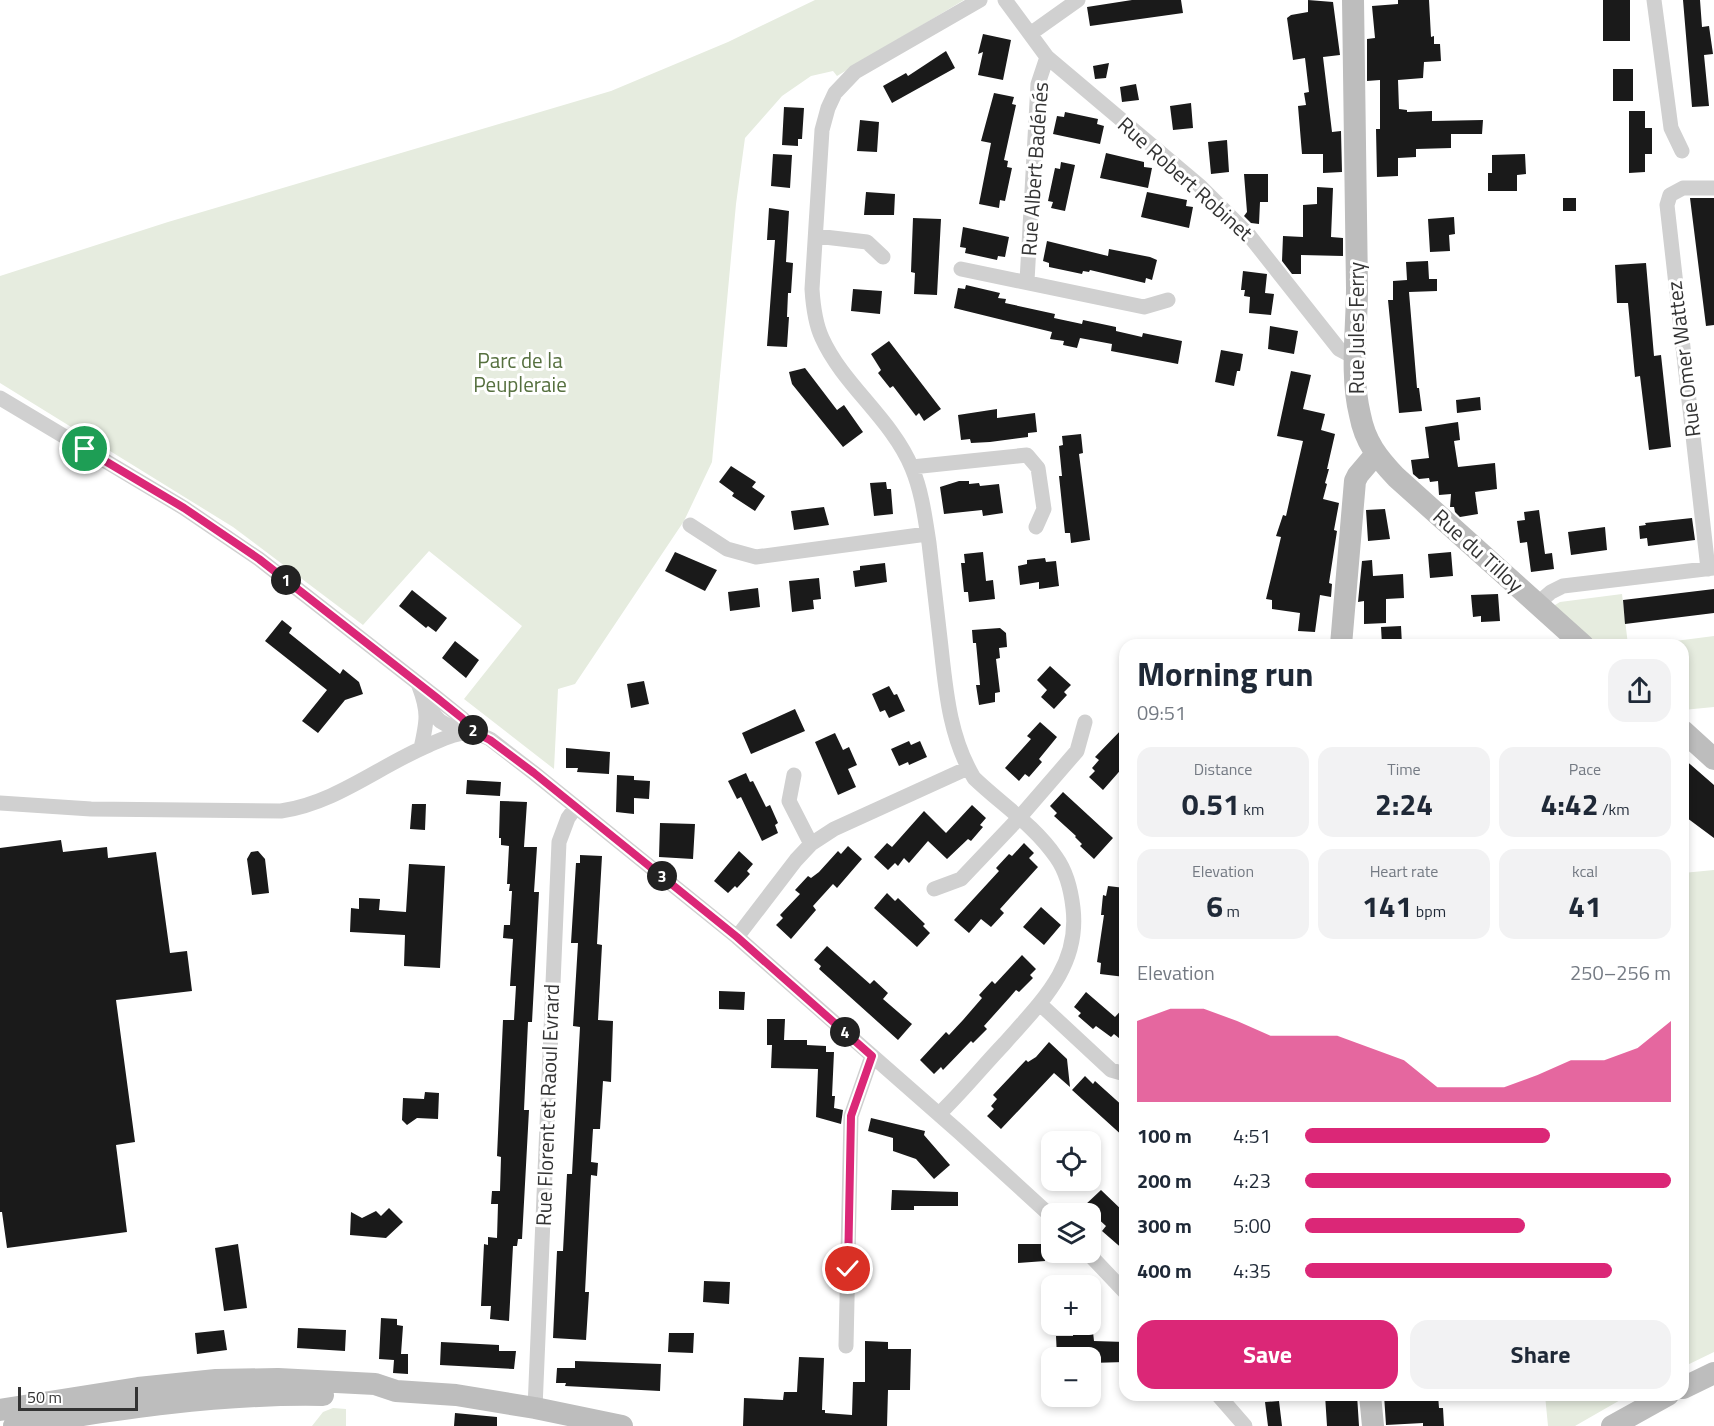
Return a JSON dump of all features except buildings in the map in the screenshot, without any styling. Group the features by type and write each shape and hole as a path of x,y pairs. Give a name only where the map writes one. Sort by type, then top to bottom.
{"main road":[{"name":"Rue Jules Ferry","path":"1353,0 1358,407 1365,435 1375,455"},
{"name":"Rue du Tilloy","path":"1375,455 1396,477 1576,639"},
{"path":"1342,639 1355,482 1375,455"},
{"path":"1689,736 1714,759"},
{"path":"1689,1385 1714,1373"},
{"path":"0,1410 138,1388 216,1380 285,1379 375,1384 396,1391"},
{"path":"14,1426 86,1414 214,1399 374,1395 396,1391 456,1395 622,1426"},
{"path":"1371,1401 1373,1426"},
{"path":"1612,1426 1657,1401"}],"street":[{"path":"939,1114 1040,1004 1059,978 1069,955 1075,928 1071,889 1057,858 1037,834 974,778 968,768 954,734 946,694 920,489 912,467 897,440 839,365 822,338 814,312 812,289 822,130 835,93 855,72 980,0"},
{"name":"Rue Robert Robinet","path":"1005,0 1047,57 1214,200 1248,234 1339,349 1356,358"},
{"path":"1030,34 1078,0"},
{"path":"1654,0 1671,128 1682,151"},
{"name":"Rue Albert Badénés","path":"1027,281 1038,84 1047,57"},
{"name":"Rue Omer Wattez","path":"1711,569 1667,205 1670,195 1683,188 1714,188"},
{"path":"816,236 867,242 883,257"},
{"name":"Rue Albert Badénés","path":"961,269 1144,307 1168,300"},
{"path":"0,398 203,521 259,559 462,718 466,732"},
{"path":"912,467 1027,455 1038,468 1043,499 1044,509 1036,527"},
{"path":"690,525 727,549 756,557 927,534"},
{"path":"1537,604 1551,592 1563,586 1711,569"},
{"path":"419,686 427,707 427,722 421,748"},
{"path":"427,707 440,721 490,740 737,937 1041,1207"},
{"path":"934,889 961,879 1019,818 1077,752 1085,722"},
{"path":"0,803 91,809 281,811 304,807 334,795 421,748 466,732"},
{"path":"737,937 811,844 834,830 968,768"},
{"path":"794,775 789,801 811,844"},
{"name":"Rue Florent et Raoul Evrard","path":"535,1408 559,842 568,818 576,807"},
{"path":"1040,1004 1111,1070 1119,1072"},
{"path":"846,1346 851,1116 872,1056"},
{"path":"1097,1263 1119,1286"},
{"path":"1223,1401 1245,1426"}],"green space":[{"name":"Parc de la Peupleraie","path":"815,0 964,0 837,76 833,71 811,76 782,96 745,138 736,204 712,462 684,521 575,684 558,689 554,769 464,699 522,626 429,551 363,625 233,527 0,383 0,276 168,222 611,91 728,42"},
{"path":"1622,594 1627,639 1586,639 1550,608 1560,602"},
{"path":"1714,636 1714,707 1689,709 1689,639"},
{"path":"1714,870 1714,1352 1689,1364 1689,872"},
{"path":"1546,1401 1619,1401 1575,1426 1548,1426"},
{"path":"333,1408 346,1409 346,1426 312,1426 323,1412"}],"route":[{"path":"85,449 184,508 259,559 462,718 474,732 490,740 534,773 737,937 872,1056 851,1116 848,1269"}]}
